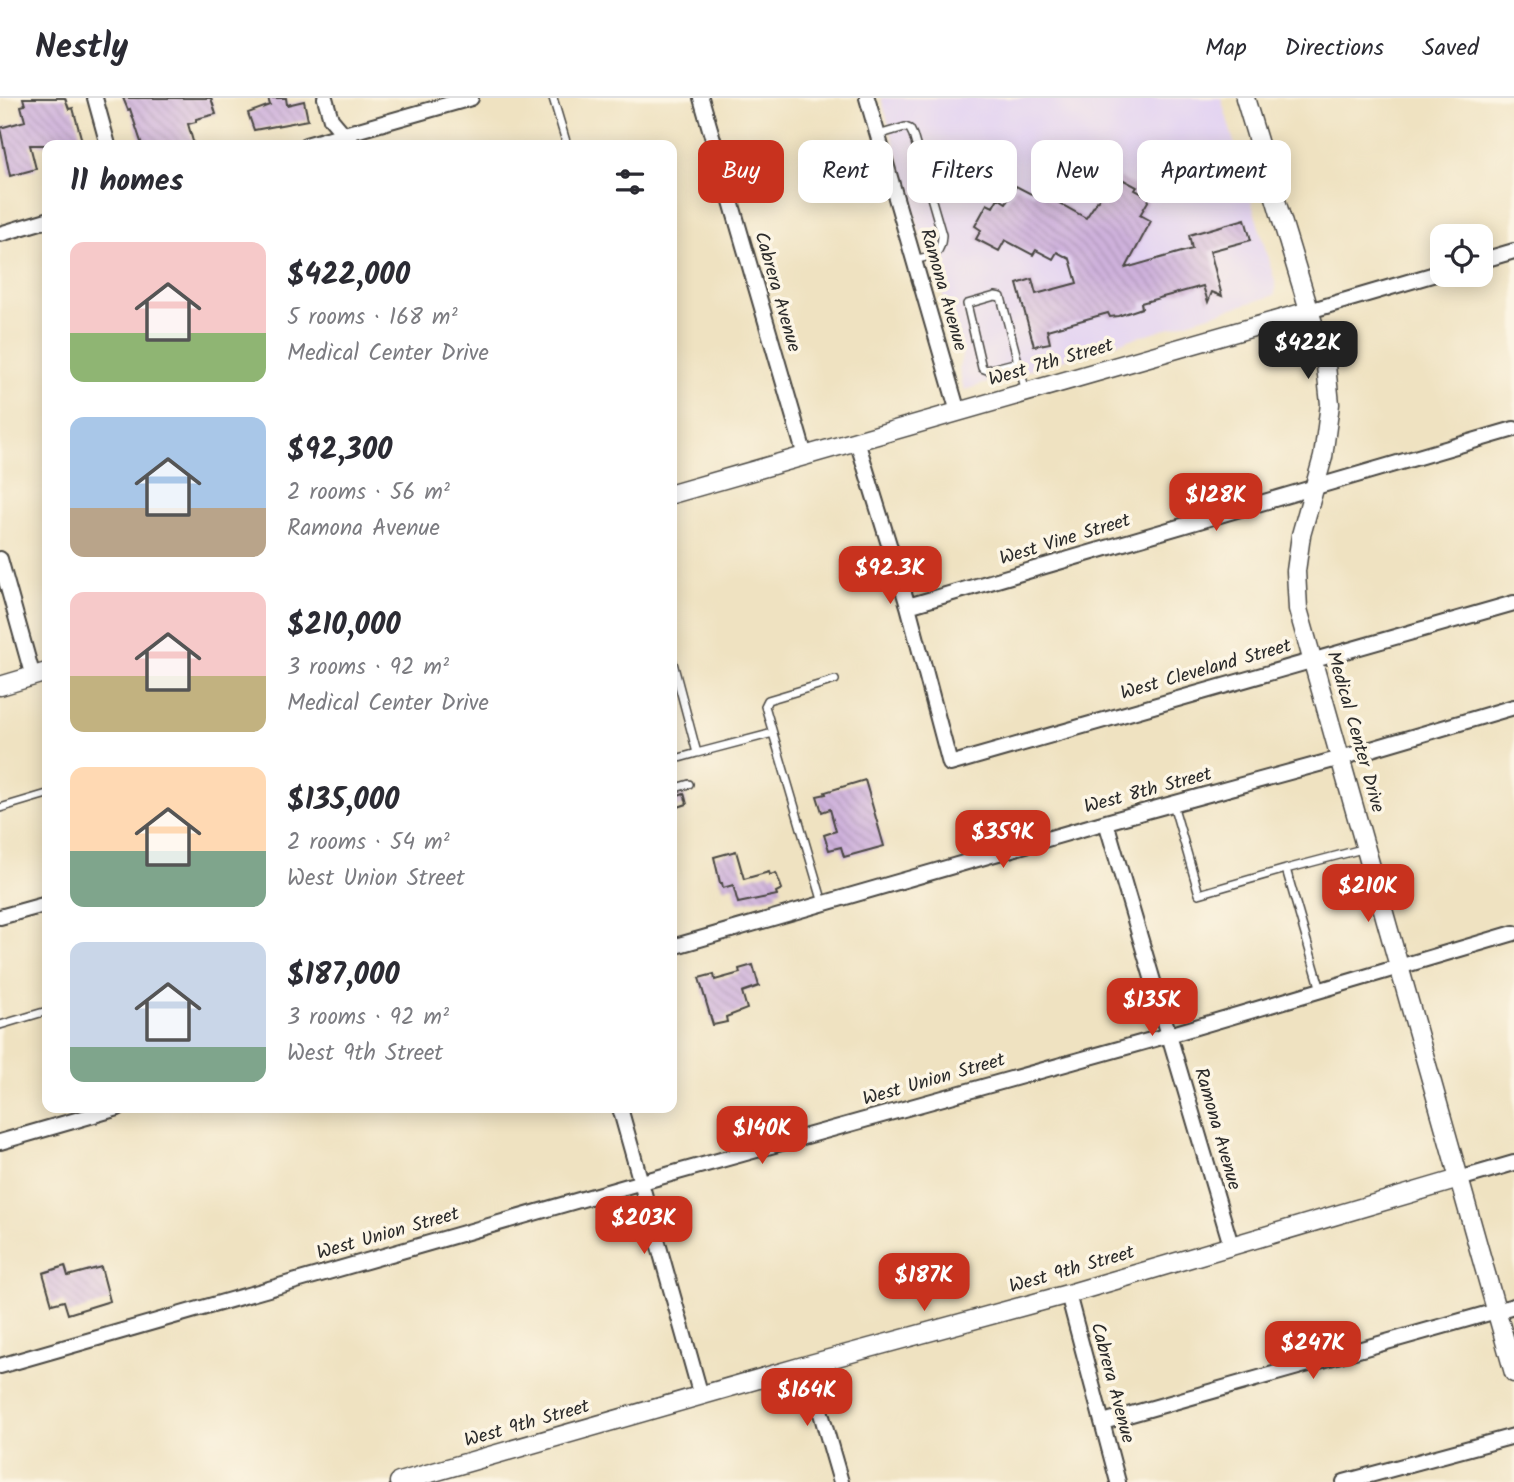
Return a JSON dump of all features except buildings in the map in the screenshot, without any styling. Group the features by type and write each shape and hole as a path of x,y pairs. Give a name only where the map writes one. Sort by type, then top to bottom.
{"street":[{"path":"95,98 107,140"},
{"path":"325,98 331,120 349,140 471,98"},
{"name":"Cabrera Avenue","path":"701,98 805,456"},
{"name":"Ramona Avenue","path":"867,98 958,412"},
{"name":"Medical Center Drive","path":"1245,98 1326,366 1330,404 1324,457 1301,535 1296,571 1298,609 1514,1373"},
{"path":"0,234 42,221"},
{"path":"1493,257 1514,251"},
{"name":"West 7th Street","path":"677,493 1430,276"},
{"name":"West Vine Street","path":"908,606 1514,429"},
{"path":"858,441 908,606"},
{"path":"0,559 40,675 0,686"},
{"name":"West Cleveland Street","path":"908,606 950,764 1514,603"},
{"name":"West 8th Street","path":"677,946 1514,707"},
{"name":"Ramona Avenue","path":"1106,822 1231,1245"},
{"path":"0,917 42,905"},
{"name":"West Union Street","path":"0,1366 1401,969 1514,933"},
{"path":"0,1142 101,1113"},
{"path":"621,1113 701,1395"},
{"name":"West 9th Street","path":"399,1482 807,1365 1068,1294 1514,1163"},
{"name":"Cabrera Avenue","path":"1068,1294 1118,1482"},
{"path":"1103,1422 1514,1306"},
{"path":"807,1365 841,1482"},
{"path":"1344,1482 1514,1436"}],"lane":[{"path":"553,98 565,140"},
{"path":"878,135 905,127 910,129 917,147 942,235 941,247 936,254 914,260"},
{"path":"1018,362 986,370 982,368 967,304 995,296 1001,298 1026,392"},
{"path":"677,678 697,753"},
{"path":"823,903 765,702 835,680"},
{"path":"677,759 773,733"},
{"path":"677,788 689,784"},
{"path":"0,808 42,795"},
{"path":"1173,804 1199,894 1366,848"},
{"path":"1286,869 1322,991"},
{"path":"0,1025 42,1012"}],"shaded area":[{"path":"881,98 1221,98 1233,140 1137,140 1137,203 1252,203 1275,282 1275,295 964,390 959,369 962,355 947,305 929,263 912,203 1017,203 1017,140 907,140 907,187"}]}
